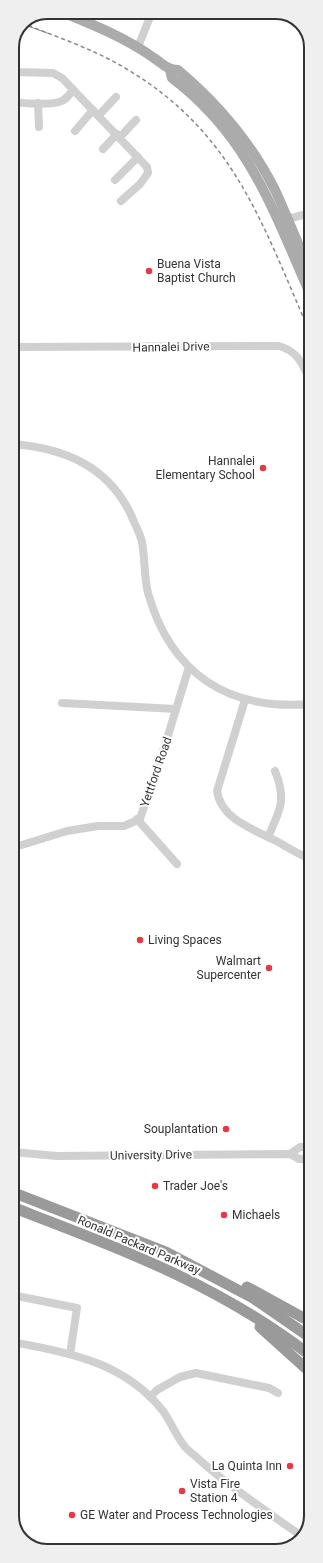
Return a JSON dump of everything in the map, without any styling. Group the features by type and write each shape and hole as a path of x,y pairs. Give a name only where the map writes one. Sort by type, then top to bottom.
{"highway":[{"name":"Ronald Packard Parkway","path":"19,1195 134,1238 177,1257 253,1298 304,1333"},
{"name":"Ronald Packard Parkway","path":"19,1210 153,1262 196,1283 245,1310 304,1351"},
{"path":"177,1257 248,1287 304,1318"},
{"path":"245,1310 258,1326 304,1367"}],"main road":[{"path":"79,19 138,47 170,70 178,70 195,84 228,120 267,176 304,258"},
{"path":"170,70 172,78 189,91 205,107 247,160 266,194 304,280"}],"street":[{"path":"138,47 149,19"},
{"path":"19,72 53,73 62,78 147,167 148,174 122,201"},
{"path":"19,103 59,102 67,97 73,90"},
{"path":"75,131 116,97"},
{"path":"38,103 39,127"},
{"path":"103,149 136,120"},
{"path":"115,180 138,157"},
{"path":"287,219 304,215"},
{"name":"Hannalei Drive","path":"19,347 278,346 288,348 297,354 304,368"},
{"path":"19,445 50,449 72,456 97,471 111,485 128,507 140,534 148,591 157,620 168,643 189,667 213,686 245,700 270,705 304,704"},
{"name":"Yettford Road","path":"19,846 67,831 98,826 124,826 140,819 189,667"},
{"path":"245,700 217,791 218,800 246,828 268,837 304,857"},
{"path":"62,703 176,709"},
{"path":"268,837 282,802 281,786 275,771"},
{"path":"137,820 177,864"},
{"name":"University Drive","path":"290,1154 300,1147 304,1147"},
{"name":"University Drive","path":"19,1153 57,1156 290,1154 304,1158"},
{"path":"19,1296 77,1308 70,1354"},
{"path":"19,1343 91,1359 111,1368 130,1380 150,1397 163,1412 185,1446 221,1479 298,1533"},
{"path":"150,1397 157,1390 180,1377 196,1373 269,1388 278,1393"}],"tram line":[{"path":"28,26 50,34"}],"railway":[{"path":"29,26 88,49 125,68 163,94 194,122 219,152 241,184 260,219 304,319"}],"place":[{"name":"Buena Vista Baptist Church","path":"149,271"},
{"name":"Hannalei Elementary School","path":"263,468"},
{"name":"Living Spaces","path":"140,940"},
{"name":"Walmart Supercenter","path":"269,968"},
{"name":"Souplantation","path":"226,1129"},
{"name":"Trader Joe's","path":"155,1186"},
{"name":"Michaels","path":"224,1215"},
{"name":"La Quinta Inn","path":"290,1466"},
{"name":"Vista Fire Station 4","path":"182,1491"},
{"name":"GE Water and Process Technologies","path":"72,1515"}]}
